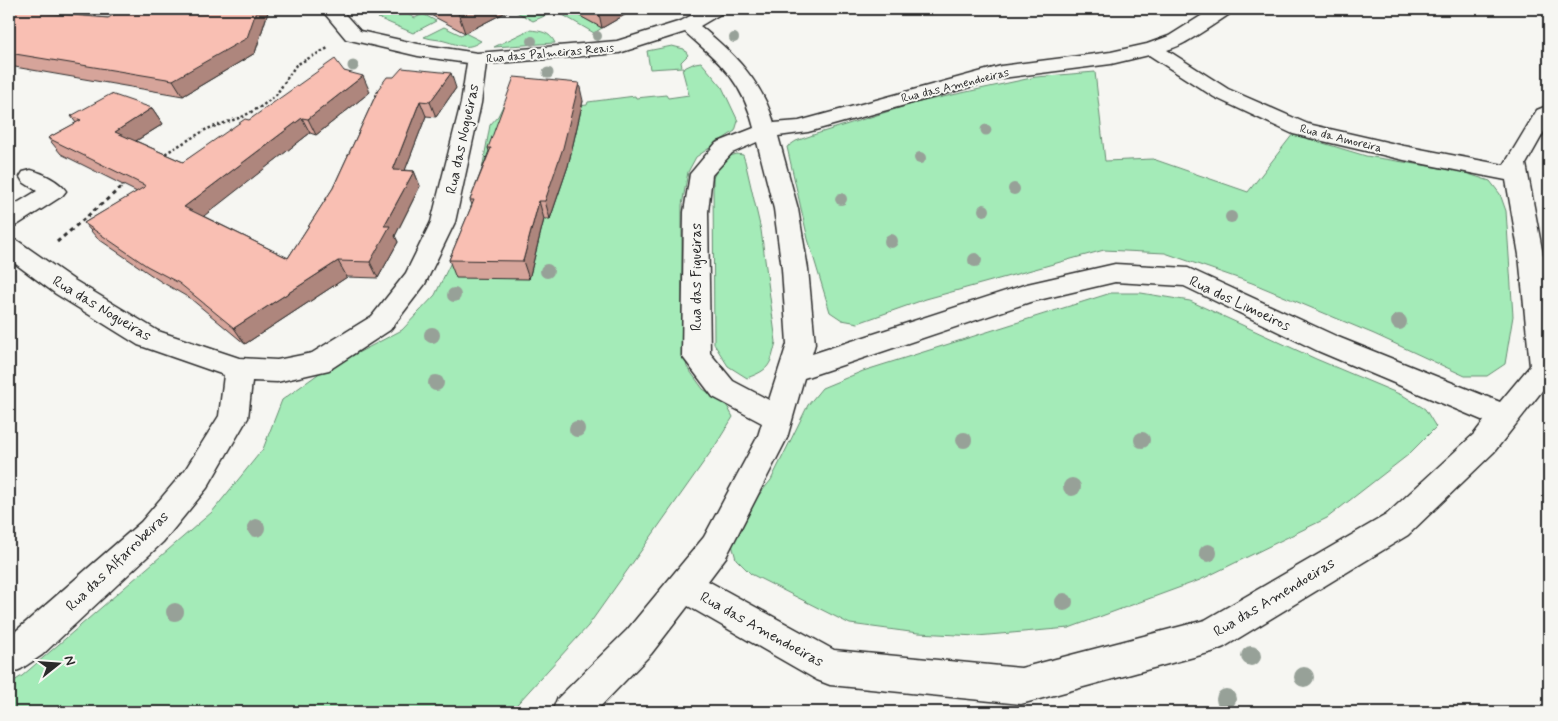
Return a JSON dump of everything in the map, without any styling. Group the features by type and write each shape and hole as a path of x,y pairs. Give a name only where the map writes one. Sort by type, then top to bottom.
{"street":[{"path":"330,9 353,35"},
{"name":"Rua das Palmeiras Reais","path":"353,35 418,50 477,59 538,56 619,46 688,25 716,9"},
{"name":"Rua das Amendoeiras","path":"765,131 800,127 1001,72 1112,58 1152,49 1176,40 1216,10"},
{"path":"570,712 639,642 715,547 772,438 801,344 795,269 786,209 761,114 749,86 724,56 688,25"},
{"name":"Rua da Amoreira","path":"1152,49 1221,93 1301,129 1404,153 1517,175"},
{"name":"Rua das Nogueiras","path":"16,252 65,287 148,338 239,369 277,371 318,362 381,323 416,278 443,222 469,113 477,59"},
{"name":"Rua das Amendoeiras","path":"684,586 830,667 1021,686 1212,635 1396,524 1484,443 1544,369 1531,255 1515,164 1544,114 1549,111"},
{"name":"Rua das Figueiras","path":"765,131 724,148 701,174 696,212 696,356 723,389 778,418"},
{"path":"9,219 54,191 31,177"},
{"name":"Rua dos Limoeiros","path":"793,371 1045,289 1115,273 1188,277 1328,344 1504,417"},
{"name":"Rua das Alfarrobeiras","path":"9,657 30,643 152,532 196,479 234,418 239,369"}],"path":[{"path":"157,158 207,129 242,117 262,106 276,95 296,65 353,35"},
{"path":"16,252 58,242 128,181"}],"green space":[{"path":"398,9 415,18 423,14 436,21 413,33 378,18"},
{"path":"511,9 567,9 602,28 594,33 556,11 533,21"},
{"path":"444,27 461,35 465,33 481,41 472,46 465,46 424,37"},
{"path":"529,30 551,36 555,43 494,47"},
{"path":"672,46 684,49 688,55 681,62 682,67 650,69 647,51"},
{"path":"701,62 722,87 738,121 735,131 696,157 688,172 682,205 682,343 687,367 703,389 726,404 733,417 715,446 588,626 510,712 9,712 9,684 22,676 212,512 263,449 282,400 321,372 402,330 435,295 454,256 480,181 490,125 498,116 503,106 512,104 512,114 587,105 588,102 635,96 636,98 666,95 668,98 689,95 682,69"},
{"path":"1095,72 1105,161 1153,159 1248,192 1293,134 1366,156 1459,171 1490,181 1500,194 1506,211 1513,316 1505,364 1487,376 1465,376 1374,334 1252,283 1165,253 1104,250 926,299 858,323 842,320 830,312 808,239 787,147 796,141 813,135 915,103 1036,77"},
{"path":"737,154 743,155 745,161 761,230 776,342 771,361 765,369 747,378 728,366 714,344 713,178 722,162 728,157"},
{"path":"1111,293 1141,293 1190,301 1316,359 1404,396 1425,409 1436,427 1408,455 1327,518 1200,580 1069,628 977,636 918,633 850,624 751,574 736,559 731,541 745,512 771,480 808,405 822,388 863,371"}],"building":[{"path":"9,9 50,9 48,13 108,18 119,12 128,14 132,9 257,9 247,38 173,80 9,53"},
{"path":"450,9 467,9 458,13"},
{"path":"335,59 344,71 363,76 308,119 302,118 184,207 288,258 333,188 379,88 387,77 394,77 402,68 451,73 430,102 420,101 393,170 414,171 384,226 390,226 370,262 338,261 234,328 179,283 147,266 84,223 146,186 48,138 81,120 71,116 111,94 152,108 115,132 183,162 245,119 249,120"},
{"path":"514,77 579,83 563,148 545,201 539,201 523,261 449,260 474,200 470,200 491,148 488,148"}]}
